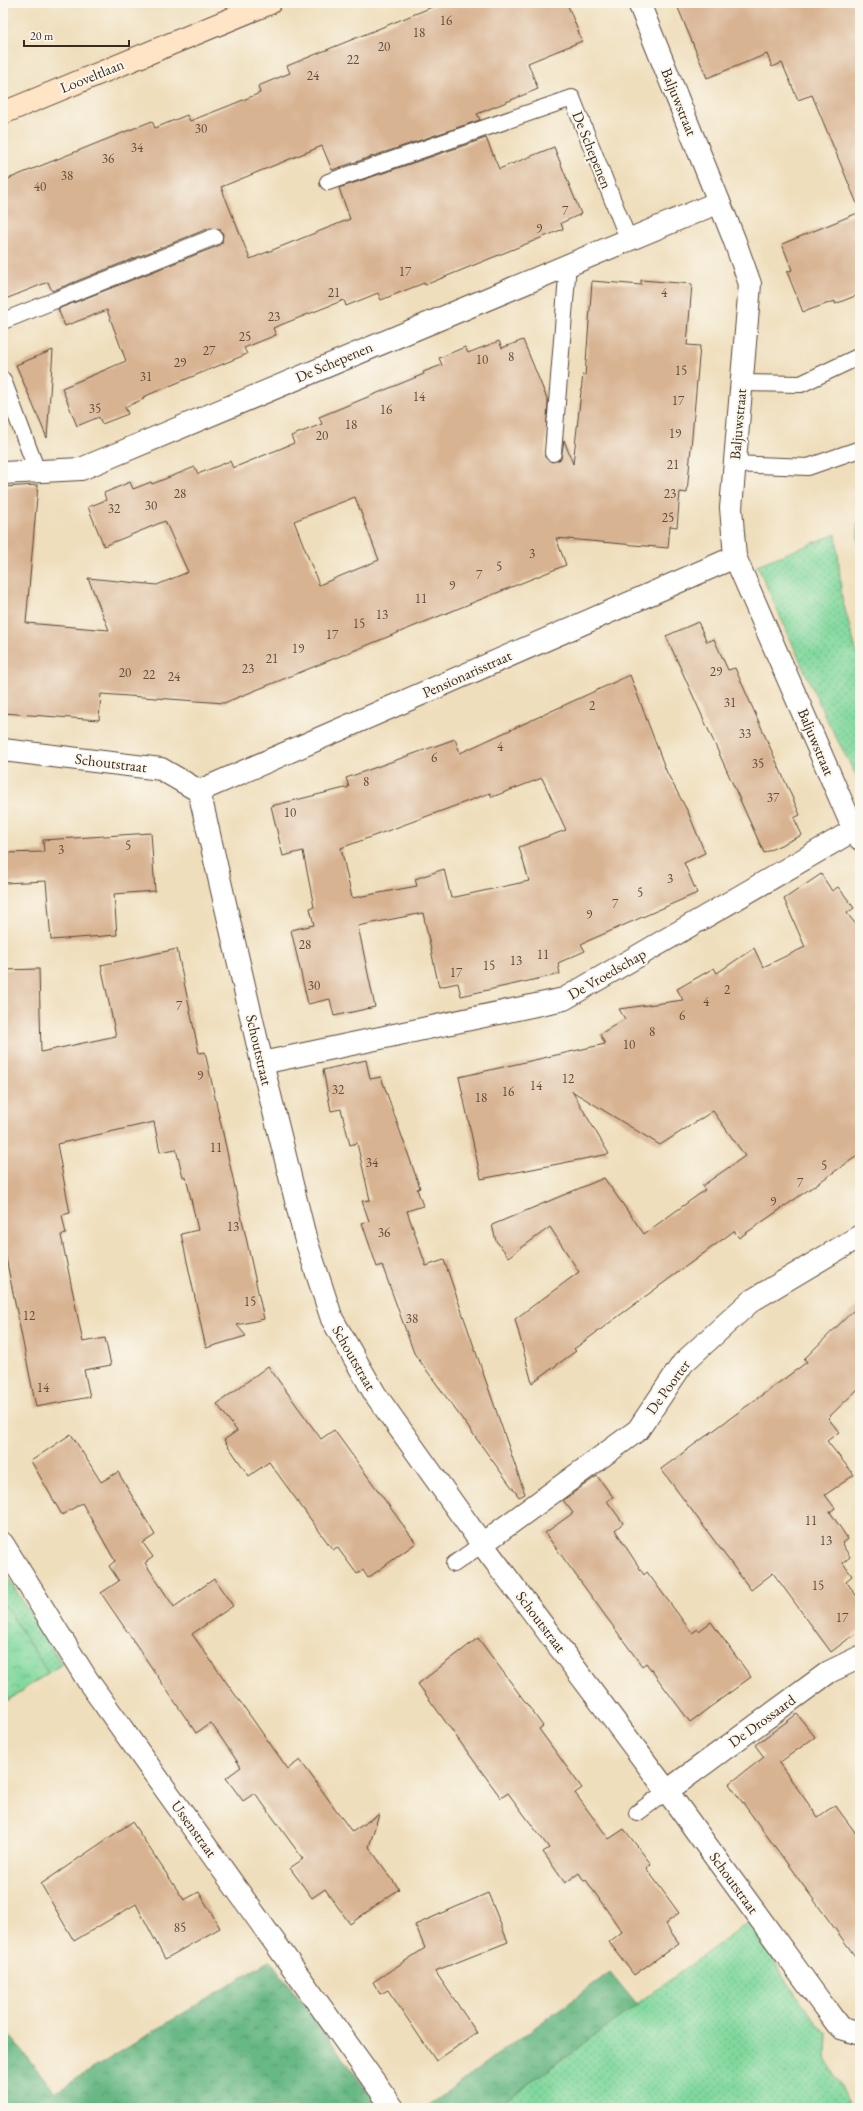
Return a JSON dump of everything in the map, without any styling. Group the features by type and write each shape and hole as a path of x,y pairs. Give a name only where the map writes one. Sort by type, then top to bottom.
{"street":[{"name":"Baljuwstraat","path":"639,3 719,202 750,284 731,508 735,557 857,834"},
{"name":"Looveltlaan","path":"3,113 266,4"},
{"name":"De Schepenen","path":"3,473 81,468 568,264 629,241 719,202"},
{"name":"Pensionarisstraat","path":"199,791 735,557"},
{"name":"Schoutstraat","path":"3,750 161,769 199,791 262,1064 305,1237 332,1319 375,1394 482,1544 667,1790 840,2028 860,2034"},
{"name":"De Vroedschap","path":"262,1064 564,999 857,834"},
{"name":"De Poorter","path":"482,1544 638,1430 683,1363 751,1301 860,1236"},
{"name":"Ussenstraat","path":"3,1544 88,1681 393,2108"},
{"name":"De Drossaard","path":"667,1790 829,1672 860,1657"}],"lane":[{"name":"De Schepenen","path":"328,182 572,98 629,241"},
{"path":"3,321 214,237"},
{"path":"553,453 568,264"},
{"path":"742,383 802,384 860,356"},
{"path":"3,380 37,471"},
{"path":"734,464 808,468 860,449"},
{"path":"454,1564 482,1544"},
{"path":"637,1813 667,1790"}],"green space":[{"path":"860,522 860,576 857,523"},
{"path":"836,534 842,598 860,665 860,783 825,716 757,565"},
{"path":"3,1570 62,1664 3,1703"},
{"path":"3,1602 48,1673 3,1703"},
{"path":"749,1922 799,2000 827,2034 826,2058 852,2108 495,2108"},
{"path":"270,1960 380,2107 379,2108 3,2108 3,2027 55,2092"},
{"path":"610,1972 637,2005 495,2108 425,2108"}],"building":[{"path":"442,3 567,3 582,41 528,63 538,89 477,114 480,120 332,170 322,146 221,187 250,259 350,219 339,188 486,138 499,169 554,147 581,214 561,223 563,229 425,285 424,283 381,300 378,293 346,306 344,300 273,328 276,335 244,348 247,354 143,397 144,399 125,407 128,414 102,424 99,417 77,426 62,388 126,361 107,310 65,326 58,309 218,246 222,243 223,234 220,229 210,228 52,291 48,282 3,300 3,181 152,121 155,128 187,115 190,121 226,107 260,93 258,86 290,73 287,66"},
{"path":"676,3 860,3 860,211 812,95 798,100 782,63 772,67 767,54 707,78"},
{"path":"860,212 860,294 835,304 835,301 803,312 787,272 792,270 782,244"},
{"path":"641,280 692,284 687,345 700,346 687,493 680,492 677,527 670,526 668,548 556,538 566,565 224,703 101,694 99,720 3,713 3,487 38,485 26,623 109,630 88,578 157,585 188,572 165,521 104,546 88,507 106,500 104,493 130,482 133,489 151,482 152,484 195,467 198,474 230,461 233,468 294,443 291,436 322,424 319,417 424,374 423,372 442,365 439,358 465,347 468,353 499,341 502,348 523,340 548,401 545,457 552,462 561,459 564,440 573,464 583,374 585,376 592,281 641,285","holes":["355,497 379,560 319,585 294,521"]},
{"path":"53,350 47,438 16,365"},
{"path":"698,622 707,642 714,639 728,670 735,668 800,815 794,818 802,835 764,853 666,636"},
{"path":"630,675 667,773 688,812 705,853 684,863 697,893 581,944 585,951 558,963 560,974 461,996 458,983 439,987 423,913 358,926 375,1007 334,1016 330,999 308,1004 291,930 314,925 310,908 314,907 303,851 283,856 271,806 349,787 346,778 455,739 460,753","holes":["542,778 566,830 519,847 529,881 451,898 444,869 415,879 417,886 352,898 341,848 490,793 492,797"]},
{"path":"151,833 155,891 114,894 117,935 51,940 46,881 3,883 3,853 44,852 43,840"},
{"path":"821,874 832,891 838,887 854,908 847,913 860,930 860,1154 739,1238 734,1231 574,1349 576,1351 532,1383 515,1319 579,1272 550,1227 509,1257 496,1241 492,1225 604,1178 644,1234 705,1190 702,1186 745,1156 713,1111 660,1145 572,1091 609,1154 481,1179 459,1077 605,1044 600,1034 625,1019 619,1009 683,1000 677,989 714,968 717,973 754,948 763,967 805,947 784,899"},
{"path":"177,949 199,1053 205,1052 264,1319 237,1325 246,1336 206,1348 181,1234 198,1230 186,1177 183,1177 176,1149 160,1152 154,1122 57,1144 70,1213 62,1215 66,1234 61,1235 83,1342 105,1338 111,1365 84,1370 90,1397 36,1407 3,1243 3,970 39,969 41,1052 116,1036 101,965"},
{"path":"366,1060 370,1079 381,1077 420,1188 417,1189 423,1206 407,1211 426,1266 444,1260 525,1494 519,1497 414,1353 382,1265 377,1267 362,1223 369,1221 362,1201 370,1200 357,1143 350,1145 341,1109 331,1111 323,1070"},
{"path":"860,1304 860,1387 828,1418 839,1432 827,1441 854,1475 825,1495 835,1508 830,1512 848,1539 842,1544 850,1557 843,1563 852,1576 846,1581 860,1601 860,1630 831,1652 773,1573 751,1590 661,1469 807,1362 804,1359"},
{"path":"268,1366 321,1439 334,1430 416,1543 368,1578 363,1570 357,1574 337,1547 333,1550 269,1462 249,1476 224,1440 237,1431 217,1404"},
{"path":"71,1434 101,1482 118,1472 155,1535 143,1543 153,1557 145,1563 174,1607 214,1579 233,1606 192,1634 288,1769 300,1760 352,1832 379,1814 369,1847 399,1889 350,1924 325,1889 312,1898 290,1868 303,1859 255,1793 243,1801 226,1778 241,1767 211,1723 196,1733 101,1593 119,1581 109,1566 115,1561 82,1503 62,1515 31,1461"},
{"path":"597,1476 613,1497 607,1501 623,1523 615,1530 644,1575 647,1572 692,1633 698,1629 699,1631 711,1622 751,1677 690,1722 646,1663 642,1666 545,1533 573,1513 563,1500"},
{"path":"478,1638 543,1726 539,1729 582,1788 575,1793 609,1839 624,1829 651,1864 646,1868 679,1913 665,1924 679,1943 634,1975 609,1942 622,1932 586,1880 584,1881 579,1873 565,1883 543,1852 549,1848 508,1793 501,1798 418,1684"},
{"path":"797,1714 815,1737 779,1763 818,1817 835,1805 860,1839 860,1963 729,1784 764,1757 755,1745"},
{"path":"132,1822 184,1900 199,1892 220,1928 165,1959 136,1904 74,1941 41,1884"},
{"path":"488,1893 508,1942 435,1971 477,2033 436,2061 388,1990 380,1994 373,1982 425,1948 415,1925"}]}
